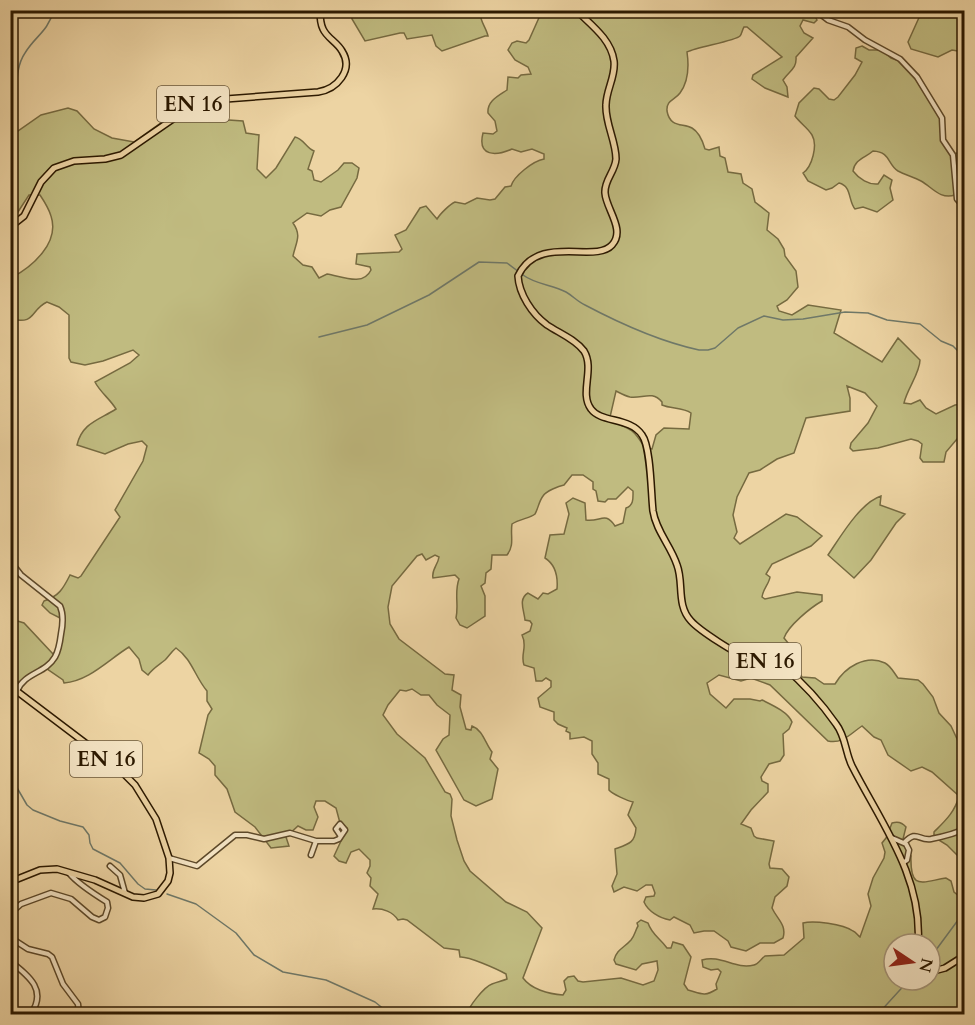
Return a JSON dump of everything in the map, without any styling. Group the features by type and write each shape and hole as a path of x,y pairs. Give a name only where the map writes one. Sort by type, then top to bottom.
{"main road":[{"name":"EN 16","path":"10,227 24,216 41,182 54,168 74,161 105,159 121,155 199,101 318,93 336,86 344,72 345,61 340,48 324,32 320,10"},
{"name":"EN 16","path":"576,10 606,41 614,60 613,78 606,105 616,159 605,193 617,231 611,247 600,251 564,250 526,263 518,276 521,291 540,319 571,339 584,351 588,367 587,398 591,409 598,415 627,423 642,435 646,447 656,522 677,564 681,596 691,621 739,654 778,663 795,676 837,724 845,740 852,767 892,838 903,864 918,911 918,932"},
{"name":"EN 16","path":"10,686 14,693 128,777 149,805 156,819 169,858 170,873 168,881 159,894 144,898 57,869 40,870 10,882"},
{"path":"942,969 964,956"}],"street":[{"path":"815,10 828,20 848,27 865,40 900,59 917,78 942,118 943,140 953,155 957,180 956,195 964,207"},
{"path":"10,561 21,575 60,606 63,612 58,651 54,659 21,682 14,693"},
{"path":"904,843 909,837 916,835 927,840 964,829"},
{"path":"169,858 197,866 236,835 264,839 290,832 315,841 334,841 339,839 340,835"},
{"path":"892,838 904,843 909,850 909,855 903,864"},
{"path":"311,855 315,841"},
{"path":"110,866 120,875 125,893"},
{"path":"68,872 85,888 107,902 105,917 99,920 92,917 71,899 51,893 21,904 11,912 11,939 28,949 52,957 63,984 78,1004 79,1014"},
{"path":"10,961 23,971 38,991 38,1004 31,1014"}],"shaded area":[{"path":"812,10 817,20 814,23 803,20 800,26 804,33 813,38 796,57 794,67 783,80 787,87 788,97 765,88 752,79 753,75 782,57 747,27 744,27 737,38 687,52 687,78 680,93 671,100 667,111 674,123 694,130 705,149 719,147 720,156 725,158 728,172 741,174 743,183 752,189 755,202 769,213 767,230 778,239 785,256 796,271 798,287 787,300 777,306 779,311 792,315 808,305 841,310 834,333 882,362 898,338 920,360 904,403 911,404 920,400 926,408 936,414 955,405 964,404 964,439 957,439 946,452 944,462 923,462 920,458 922,444 911,439 878,448 853,451 850,448 851,443 868,423 877,406 865,393 847,386 850,411 806,418 794,453 749,473 737,497 733,515 737,532 734,538 740,544 786,514 797,517 822,536 811,546 772,564 766,574 770,577 762,597 765,599 797,592 822,595 822,601 795,623 784,638 793,649 793,663 802,677 815,678 824,684 835,684 850,668 863,661 871,660 887,664 898,678 918,680 923,684 933,697 939,713 951,726 958,741 964,744 964,857 959,857 947,845 934,837 934,832 952,812 959,796 932,772 922,767 911,771 888,755 881,740 862,726 842,740 828,741 770,685 751,678 741,681 719,675 707,683 710,694 726,708 734,699 762,700 783,712 792,722 783,734 784,755 780,761 769,764 761,777 762,781 768,784 768,792 741,824 751,828 757,838 774,841 770,868 782,869 789,877 787,886 775,897 772,908 783,926 783,938 774,943 760,943 746,951 731,947 728,941 714,931 694,933 690,925 674,917 670,920 662,918 651,911 644,902 646,897 654,896 652,885 646,885 637,891 624,887 614,892 612,886 617,874 615,849 630,842 635,833 636,828 628,815 633,802 611,792 609,779 598,774 598,763 592,754 592,741 584,737 570,739 567,728 554,720 554,712 540,707 538,698 551,687 551,681 546,678 536,681 534,668 524,665 523,661 522,635 530,631 532,624 525,620 523,598 528,593 538,599 543,593 548,594 557,589 556,572 545,558 550,535 564,534 569,514 566,503 573,498 585,503 586,520 605,518 615,526 623,523 626,508 632,501 633,491 628,487 616,499 598,501 593,482 583,475 572,475 564,485 547,492 535,514 512,524 512,544 507,555 492,555 491,569 486,573 485,583 481,586 485,596 485,616 467,628 460,625 456,618 459,579 455,575 433,578 439,557 435,555 426,560 422,554 417,556 392,586 388,607 390,624 399,639 445,674 454,675 452,690 461,695 460,707 466,729 471,730 472,726 479,730 492,752 490,759 498,769 492,799 476,806 464,800 436,750 443,739 449,735 450,715 429,695 421,695 412,689 400,690 383,715 397,734 425,758 445,792 450,794 451,816 457,840 470,871 506,902 527,912 542,928 523,978 535,988 563,995 566,990 564,981 574,976 578,981 583,982 621,978 643,985 654,981 658,970 657,961 642,964 636,970 616,964 614,960 619,951 632,938 638,926 637,923 641,920 648,923 654,934 667,948 671,948 673,942 683,945 691,957 684,984 688,990 703,994 717,989 716,984 721,972 718,969 711,970 703,967 702,960 715,959 747,966 755,964 765,956 784,955 804,938 803,923 828,923 855,932 860,937 871,906 868,894 873,878 884,858 882,843 892,823 898,822 906,827 902,843 911,856 911,867 915,879 924,882 946,878 951,881 954,892 964,900 964,1014 467,1014 481,993 492,984 507,979 506,974 490,966 460,957 459,950 444,948 407,920 398,920 387,911 373,909 378,894 370,886 371,878 367,873 370,860 359,849 351,852 346,863 334,856 347,828 340,823 336,808 325,801 316,801 314,807 318,817 313,830 306,830 298,826 286,837 289,846 271,848 255,827 235,812 227,789 215,775 215,766 199,753 208,715 212,709 207,701 207,691 186,657 176,648 148,675 142,670 139,659 129,647 90,674 73,681 64,683 44,667 14,685 11,684 11,619 24,623 54,655 60,651 64,620 50,613 42,605 44,601 60,591 70,575 78,578 81,576 120,517 115,510 143,461 147,446 142,441 128,444 105,454 77,445 87,427 116,409 95,382 130,363 139,355 133,350 85,365 71,362 69,358 69,315 59,307 47,302 25,320 11,319 11,278 35,261 42,253 48,245 53,226 49,211 40,195 29,195 11,219 11,136 41,115 68,108 77,111 94,129 112,138 134,142 186,105 212,95 214,119 243,121 246,133 259,135 257,169 266,178 276,168 295,137 314,151 308,169 312,171 314,180 321,182 344,163 352,163 359,168 357,178 341,207 321,216 307,213 293,223 298,235 293,256 303,265 312,267 319,278 327,274 345,278 363,278 371,270 370,267 356,264 357,254 399,252 402,249 395,235 406,230 420,208 426,206 437,219 455,202 465,204 477,198 495,199 505,187 511,186 524,170 544,159 544,154 532,149 521,152 512,149 500,153 489,153 483,147 482,141 483,133 493,134 497,131 495,121 488,113 488,109 494,99 507,90 508,77 518,78 521,75 531,74 528,67 515,60 508,50 512,43 517,41 526,43 542,11","holes":["616,391 624,395 654,396 662,402 662,405 688,411 691,413 689,429 664,428 656,435 652,449 645,448 632,431 610,417"]},
{"path":"351,11 480,11 488,36 442,51 436,46 432,35 407,39 404,33 400,33 365,41 352,19"},
{"path":"922,11 954,11 964,16 964,52 952,50 938,57 911,49 908,42"},
{"path":"862,46 869,50 882,50 891,58 905,63 941,118 942,138 954,154 964,151 964,207 955,195 945,196 921,181 898,171 886,156 873,151 856,164 853,171 861,179 871,184 878,184 884,175 892,180 890,188 893,200 877,212 863,207 855,209 848,190 839,183 826,190 808,181 803,173 811,161 814,139 795,116 799,103 814,88 819,89 829,99 834,100 838,97 862,62 855,58 856,48"},
{"path":"881,496 880,505 905,514 896,523 871,560 854,578 828,555 858,513"}],"waterway":[{"path":"10,104 16,99 22,58 45,29 54,10"},
{"path":"319,337 367,325 429,295 479,262 507,263 519,272"},
{"path":"523,275 566,292 582,304 626,325 670,342 699,350 715,348 738,328 764,316 783,320 845,312 868,313 887,320 920,324 941,341 953,346 964,357"},
{"path":"10,786 16,786 27,805 33,810 83,827 89,835 93,849 120,863 145,889 156,890"},
{"path":"167,894 196,904 236,933 254,955 283,972 326,980 375,1002 390,1014"},
{"path":"942,942 964,912"},
{"path":"878,1014 898,992"}]}
